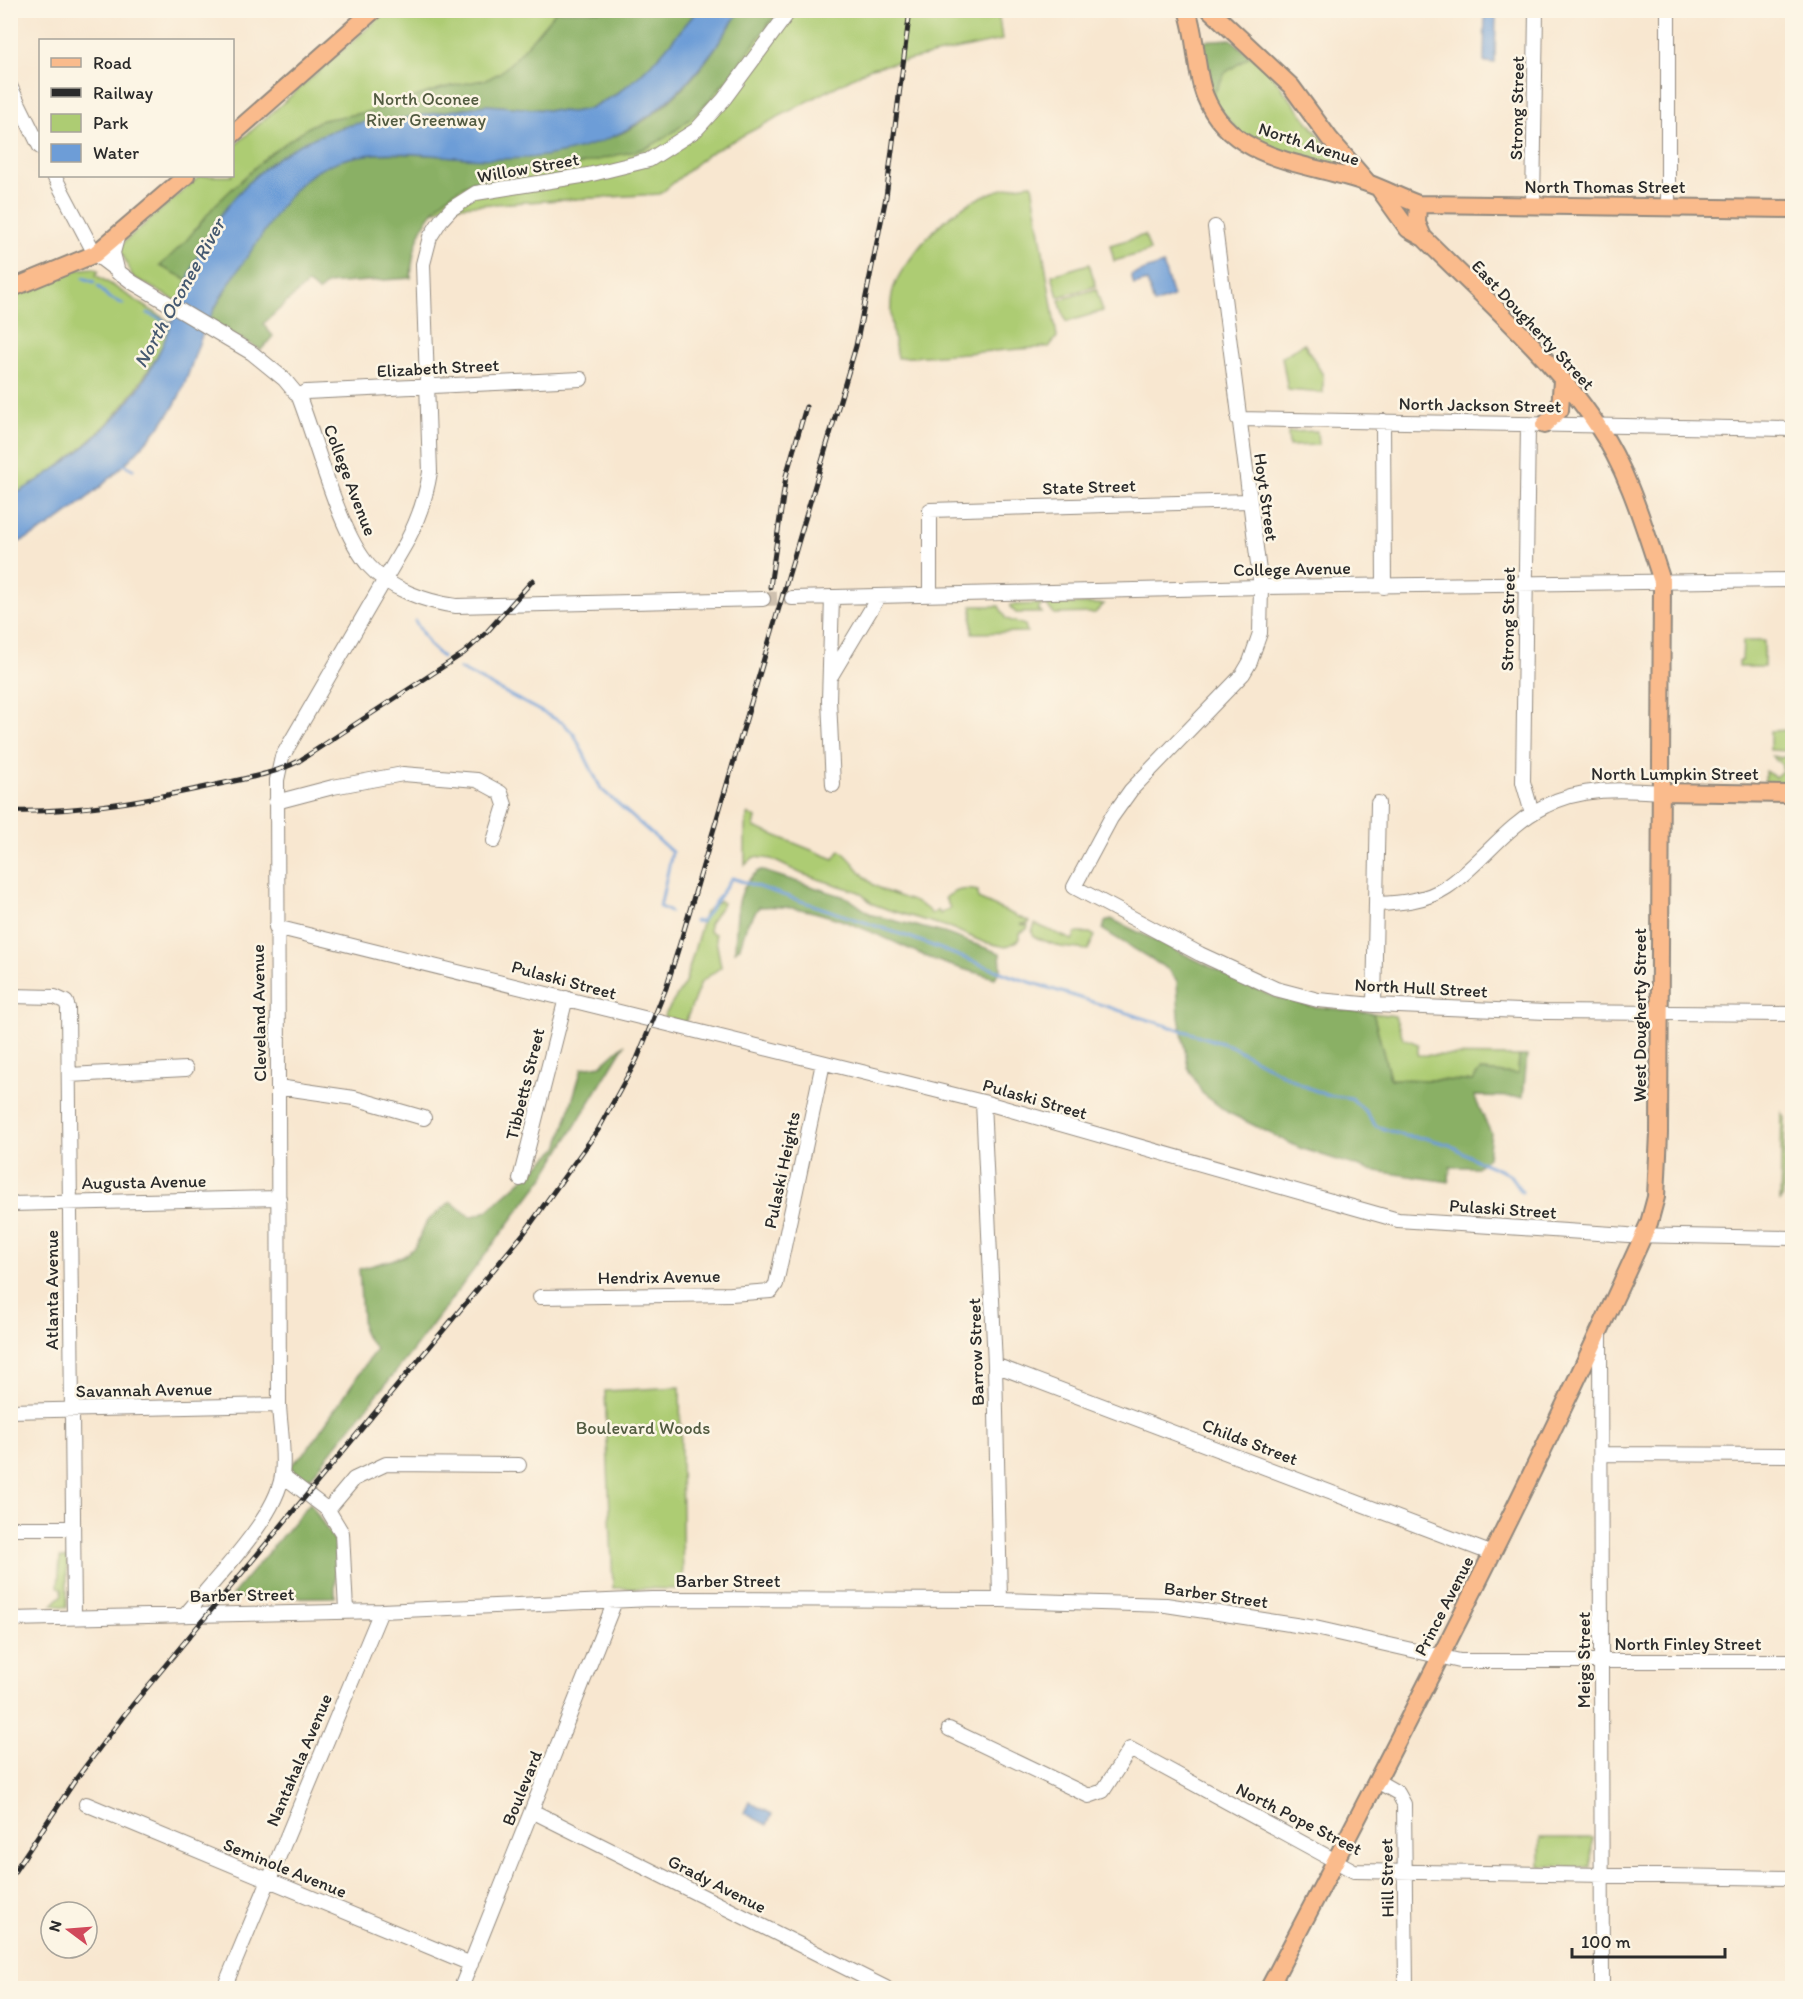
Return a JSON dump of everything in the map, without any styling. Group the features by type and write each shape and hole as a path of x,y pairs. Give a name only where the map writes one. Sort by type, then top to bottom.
{"main road":[{"path":"234,133 375,10"},
{"name":"North Avenue","path":"1188,10 1193,25 1204,94 1219,120 1237,139 1257,152 1373,186 1418,204"},
{"name":"North Avenue","path":"1210,10 1291,86 1329,138 1373,186"},
{"path":"10,289 95,254 185,177"},
{"name":"East Dougherty Street","path":"1373,186 1408,229 1423,237 1562,380 1598,426 1641,511 1662,581 1661,792"},
{"path":"1418,204 1417,223 1423,237"},
{"name":"North Thomas Street","path":"1418,204 1792,209"},
{"path":"1536,424 1560,410 1562,380"},
{"name":"North Lumpkin Street","path":"1661,792 1792,794"},
{"name":"West Dougherty Street","path":"1644,1236 1656,1197 1659,1162 1661,792"},
{"name":"Prince Avenue","path":"1269,1989 1493,1554 1644,1236"}],"street":[{"name":"Willow Street","path":"384,578 420,516 427,490 429,472 423,264 430,237 451,209 477,193 588,175 649,160 696,130 724,99 790,10"},
{"name":"Strong Street","path":"1533,206 1536,10"},
{"path":"1668,10 1668,207"},
{"path":"10,86 39,145"},
{"path":"55,177 95,254"},
{"name":"Hoyt Street","path":"1074,887 1111,818 1131,790 1243,674 1250,662 1260,633 1261,587 1215,227"},
{"path":"118,234 112,253 118,273"},
{"name":"College Avenue","path":"95,254 118,273 272,368 299,397 348,530 361,556 384,578 414,594 456,606 763,599"},
{"name":"Elizabeth Street","path":"299,397 306,392 581,379"},
{"name":"North Jackson Street","path":"1238,419 1792,429"},
{"path":"1383,421 1384,586"},
{"name":"Strong Street","path":"1532,813 1523,782 1526,584 1536,424"},
{"name":"State Street","path":"930,594 930,510 1249,501"},
{"name":"Cleveland Avenue","path":"186,1614 260,1526 273,1502 282,1475 279,1405 276,802 282,757 384,578"},
{"name":"College Avenue","path":"792,598 1261,587 1792,580"},
{"path":"830,678 879,596"},
{"path":"832,597 830,678 833,785"},
{"path":"276,802 333,787 403,774 477,780 501,793 505,805 494,840"},
{"name":"North Lumpkin Street","path":"1377,904 1413,901 1448,887 1532,813 1565,797 1602,790 1661,792"},
{"path":"1374,1005 1378,803"},
{"name":"North Hull Street","path":"1074,887 1200,954 1276,990 1318,1000 1374,1005 1546,1011 1792,1014"},
{"name":"Pulaski Street","path":"276,927 983,1102 1398,1220 1644,1236 1792,1238"},
{"name":"Atlanta Avenue","path":"10,996 56,997 66,1002 69,1075 74,1617"},
{"name":"Tibbetts Street","path":"520,1179 566,998"},
{"name":"Pulaski Heights","path":"776,1284 824,1063"},
{"path":"69,1075 186,1070"},
{"path":"278,1087 354,1098 424,1118"},
{"name":"Barrow Street","path":"983,1102 995,1365 1000,1600"},
{"name":"Augusta Avenue","path":"10,1204 279,1198"},
{"name":"Hendrix Avenue","path":"540,1297 762,1293 771,1291 776,1284"},
{"name":"Meigs Street","path":"1600,1331 1602,1989"},
{"name":"Childs Street","path":"995,1365 1493,1554"},
{"name":"Savannah Avenue","path":"10,1411 279,1405"},
{"path":"1602,1454 1792,1455"},
{"path":"328,1510 354,1479 386,1464 519,1465"},
{"path":"282,1475 328,1510 342,1533 346,1610"},
{"path":"10,1528 72,1528"},
{"name":"Barber Street","path":"10,1619 381,1611 615,1601 1000,1600 1166,1605 1315,1628 1441,1656"},
{"name":"Boulevard","path":"461,1989 615,1601"},
{"name":"Nantahala Avenue","path":"224,1989 381,1611"},
{"name":"North Finley Street","path":"1441,1656 1460,1661 1602,1663 1792,1661"},
{"name":"North Pope Street","path":"949,1729 1089,1796 1102,1791 1130,1749 1334,1862 1354,1870 1792,1878"},
{"name":"Hill Street","path":"1377,1780 1398,1793 1402,1799 1406,1989"},
{"name":"Seminole Avenue","path":"86,1804 471,1964"},
{"name":"Grady Avenue","path":"532,1811 886,1989"}],"green space":[{"name":"North Oconee River Greenway","path":"387,11 998,11 1002,40 871,68 708,154 660,194 443,207 308,273 247,340 133,277 120,249 124,242 199,177 234,177 234,146"},
{"path":"556,11 697,11 639,76 615,95 588,109 572,112 486,105 339,128 271,162 241,192 211,230 188,280 160,266 185,242 215,205 267,156 310,126 322,120 373,111 442,88 488,79 501,72 519,55"},
{"path":"739,11 778,11 707,103 672,133 652,145 635,152 572,166 491,176 457,190 443,200 423,226 413,259 411,278 327,284 318,292 308,283 263,324 273,336 261,350 208,321 241,263 268,222 297,187 327,165 342,159 394,153 514,158 566,150 616,136 644,121 677,94 717,46"},
{"path":"1231,39 1250,56 1225,73 1211,99 1200,41"},
{"path":"1250,56 1264,65 1349,174 1247,141 1211,99 1225,73"},
{"path":"1032,184 1057,337 1049,347 897,358 891,318 892,294 898,278 914,254 951,215 980,197 996,191"},
{"path":"1145,235 1150,251 1114,261 1110,245"},
{"path":"1089,264 1096,286 1058,297 1052,275"},
{"path":"94,268 99,271 96,275 173,324 143,379 107,424 63,463 11,497 11,295 80,269"},
{"path":"1096,289 1103,311 1066,322 1059,300"},
{"path":"1304,343 1323,375 1323,393 1288,390 1282,357"},
{"path":"1317,431 1318,445 1289,446 1288,432"},
{"path":"1043,604 1038,609 1042,613 1016,613 1010,607 1010,605"},
{"path":"1045,604 1104,604 1095,613 1054,614"},
{"path":"972,606 999,606 1006,619 1025,625 1027,632 972,633"},
{"path":"1743,641 1764,641 1764,667 1739,667 1739,661 1742,661"},
{"path":"1789,730 1788,751 1770,750 1770,731"},
{"path":"1772,756 1780,759 1789,757 1788,784 1765,784 1765,771 1775,777 1782,771 1782,765"},
{"path":"748,814 756,818 754,827 834,859 840,850 871,883 884,891 913,901 932,914 938,910 940,914 950,908 945,898 949,895 961,890 969,890 978,891 978,899 1030,922 1020,924 1028,926 1027,929 1020,933 1020,939 1006,947 983,942 951,928 889,910 873,904 859,892 802,874 771,859 754,857 745,865 745,826"},
{"path":"760,870 848,898 872,915 944,933 1000,953 1001,968 995,978 951,966 845,921 802,909 780,907 759,907 747,924 740,947 735,951 738,906 741,895 751,877"},
{"path":"720,901 723,903 709,924 709,931 715,934 721,967 701,982 685,1023 664,1016 685,983 705,912"},
{"path":"1111,919 1269,995 1310,1006 1373,1013 1390,1079 1472,1081 1480,1071 1518,1074 1519,1056 1527,1056 1523,1097 1474,1096 1491,1133 1488,1157 1477,1167 1450,1167 1449,1182 1369,1170 1300,1148 1227,1112 1202,1093 1188,1067 1179,1017 1177,981 1169,970 1103,930 1105,922"},
{"path":"1035,924 1072,940 1076,933 1090,933 1095,936 1088,950 1061,947 1034,937 1032,932"},
{"path":"1373,1013 1395,1016 1403,1038 1418,1044 1418,1055 1519,1056 1518,1074 1481,1071 1472,1081 1390,1079"},
{"path":"625,1044 544,1177 410,1354 306,1483 289,1467 308,1449 376,1349 363,1333 359,1269 402,1257 415,1247 427,1221 451,1202 471,1217 487,1211 558,1148 582,1068 601,1065"},
{"path":"1782,1113 1785,1118 1783,1196 1780,1202"},
{"name":"Boulevard Woods","path":"680,1387 683,1589 613,1588 605,1391"},
{"path":"310,1503 335,1542 335,1597 243,1598 232,1595"},
{"path":"60,1558 67,1558 67,1607 52,1605 62,1595 62,1588 58,1587"},
{"path":"1540,1838 1592,1838 1591,1867 1540,1866"}],"water":[{"path":"697,11 739,11 713,51 684,85 654,112 622,132 586,147 546,156 502,159 400,153 364,155 330,164 306,179 280,208 219,300 202,334 179,396 161,424 123,466 77,506 54,523 11,545 10,497 62,464 94,438 123,409 156,359 208,235 233,200 263,170 280,157 316,137 356,124 486,105 572,112 588,109 615,95 639,76"},
{"path":"1485,15 1496,15 1495,63 1484,62"},
{"path":"1163,264 1173,297 1154,304 1147,281 1134,285 1131,275"},
{"path":"749,1802 772,1814 767,1825 744,1813"}],"waterway":[{"path":"84,278 94,282"},
{"path":"98,286 108,297 123,304"},
{"name":"North Oconee River","path":"148,313 174,326"},
{"path":"122,463 133,469"},
{"path":"415,621 430,646 442,657"},
{"path":"460,669 563,723 574,734 601,789 672,852 660,907 670,912"},
{"path":"695,921 701,922 732,878 912,938 1011,976 1231,1046 1302,1085 1326,1095 1351,1098 1376,1126 1405,1136 1425,1138 1450,1145 1476,1160 1509,1174 1522,1192"}],"tunnel":[{"path":"763,599 792,598"}],"railway":[{"path":"10,1878 76,1779 125,1714 524,1233 598,1130 637,1059 666,988 682,937 856,346 886,197 910,10"},
{"path":"770,587 786,476 806,407"},
{"path":"10,811 63,810 142,800 250,778 290,765 464,653 486,633 533,580"}]}
